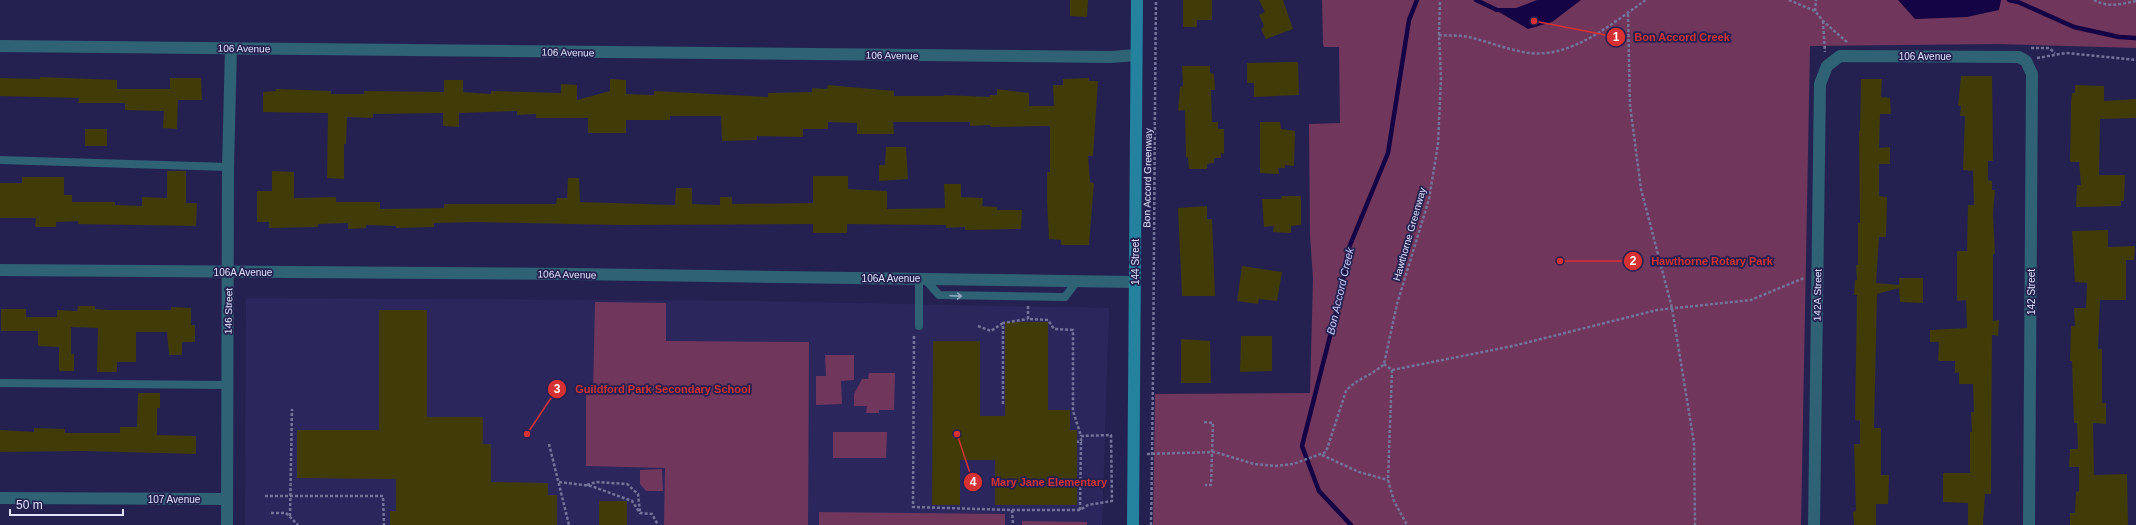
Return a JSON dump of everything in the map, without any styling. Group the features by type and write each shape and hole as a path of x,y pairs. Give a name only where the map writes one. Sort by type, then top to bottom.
{"main road":[{"name":"144 Street","path":"1133,525 1136,0"}],"street":[{"name":"106 Avenue","path":"0,46 1095,57 1136,55"},
{"name":"146 Street","path":"227,525 228,167 231,48"},
{"name":"106 Avenue","path":"1827,66 1840,56 2018,57 2026,61"},
{"name":"142 Street","path":"2026,61 2032,74 2029,525"},
{"name":"142A Street","path":"1814,525 1820,84 1827,66"},
{"name":"106A Avenue","path":"0,270 922,278 1134,282"},
{"name":"107 Avenue","path":"0,498 227,499"}],"lane":[{"path":"0,160 228,167"},
{"path":"922,278 939,295 963,296 1065,297 1077,282"},
{"path":"917,329 922,278"},
{"path":"0,383 227,386"}],"path":[{"name":"Bon Accord Greenway","path":"1151,525 1155,302 1153,261 1156,190 1156,0"},
{"name":"Hawthorne Greenway","path":"1384,364 1397,304 1429,200 1438,144 1441,78 1439,35 1440,0"},
{"path":"1439,35 1468,37 1529,53 1550,53 1569,48 1628,14 1646,0"},
{"path":"1789,0 1815,11 1823,20 1827,66"},
{"path":"1815,11 1816,0"},
{"path":"2094,0 2101,4 2116,5 2136,1"},
{"path":"1628,14 1630,106 1641,189 1672,308 1694,443 1695,525"},
{"path":"2055,53 2136,60"},
{"path":"1147,454 1213,452 1254,464 1275,466 1293,464 1322,455 1328,449 1346,392 1350,386 1379,369 1384,364 1392,370 1513,346 1658,310 1751,300 1818,273"},
{"path":"1148,303 1155,302"},
{"path":"1028,306 1029,319"},
{"path":"978,326 991,331 1003,323 1029,319 1048,320 1054,329 1073,330 1073,411 1081,436 1079,441 1080,510"},
{"path":"1003,323 1003,404"},
{"path":"917,329 913,506 1012,510 1080,510 1088,505 1112,501 1111,435 1081,436"},
{"path":"1392,370 1388,480 1394,501 1407,525"},
{"path":"290,516 292,409"},
{"path":"1204,422 1213,423 1211,486 1205,485"},
{"path":"549,444 560,482 569,525"},
{"path":"1322,455 1359,472 1388,480"},
{"path":"560,482 585,485 632,501 640,513"},
{"path":"585,485 596,482 627,484 638,494 640,513"},
{"path":"265,496 383,496 384,525"},
{"path":"1012,510 1013,525"},
{"path":"271,513 286,513 298,525"},
{"path":"640,513 652,514 658,525"}],"shaded area":[{"path":"1322,0 2136,0 2136,48 1996,44 1810,46 1801,525 1153,525 1155,394 1310,393 1313,279 1310,235 1309,124 1340,123 1339,47 1324,47"},
{"path":"1537,0 1581,0 1552,22 1528,29 1492,8 1516,8"},
{"path":"1898,0 2001,0 1999,10 1967,17 1915,19"},
{"path":"246,298 752,301 1109,308 1102,525 245,525"},
{"path":"595,302 666,303 666,341 809,342 808,525 664,525 665,468 586,466 586,395 593,394"},
{"path":"825,355 854,355 854,380 841,381 842,404 816,405 816,376 826,376"},
{"path":"869,373 895,373 894,410 879,410 879,413 866,413 867,406 854,406 854,394 862,379 868,379"},
{"path":"833,432 887,432 886,458 833,458"},
{"path":"662,469 663,491 646,491 640,484 640,470"},
{"path":"819,512 1005,514 1005,525 819,525"},
{"path":"1022,521 1087,522 1087,525 1022,525"}],"building":[{"path":"1070,0 1088,0 1087,17 1070,16"},
{"path":"1183,0 1212,0 1212,20 1197,20 1197,27 1183,27"},
{"path":"1259,0 1283,0 1293,29 1266,39 1261,29 1264,26 1259,15 1265,12"},
{"path":"1298,62 1299,95 1254,97 1254,83 1247,83 1247,63"},
{"path":"1182,66 1210,66 1210,73 1214,74 1215,90 1211,90 1212,122 1218,122 1218,129 1224,129 1224,154 1221,153 1221,158 1214,158 1214,163 1207,164 1207,169 1189,169 1188,157 1186,157 1185,110 1178,111 1180,87 1183,86"},
{"path":"1961,76 1992,76 1993,161 1988,161 1988,180 1992,181 1992,190 1995,190 1993,214 1995,254 1993,254 1993,321 1999,320 1998,336 1992,335 1991,494 1985,494 1983,525 1968,525 1968,503 1943,502 1943,473 1970,473 1970,432 1972,432 1971,412 1974,412 1973,384 1959,384 1959,372 1955,373 1955,361 1938,361 1939,342 1930,342 1930,330 1967,328 1966,300 1957,301 1957,251 1967,251 1968,205 1974,205 1973,171 1963,170 1965,116 1960,116 1961,106 1958,106"},
{"path":"40,77 117,80 117,89 170,89 170,78 201,78 202,100 178,100 177,129 163,128 164,111 125,110 125,103 78,103 79,98 0,96 0,78 40,79"},
{"path":"1089,78 1089,81 1098,81 1093,156 1088,156 1090,182 1094,183 1089,245 1061,245 1061,240 1049,239 1047,172 1050,172 1050,126 991,127 990,125 970,126 970,122 893,122 894,134 857,134 857,123 828,122 828,129 803,129 803,137 757,136 757,140 722,141 721,116 670,116 670,120 626,120 626,133 588,133 588,118 536,118 536,114 517,115 517,111 459,113 459,127 443,126 443,113 373,114 373,118 347,117 346,144 344,144 344,179 327,178 328,113 263,112 263,92 276,91 276,89 331,91 331,94 364,94 364,91 444,92 444,80 463,80 463,92 491,94 491,91 561,93 561,84 577,85 577,100 610,91 610,79 626,80 626,94 654,95 654,91 768,97 768,93 812,92 812,88 827,89 828,85 894,91 894,96 944,95 990,97 990,95 997,95 997,89 1029,93 1029,106 1054,106 1053,85 1063,85 1063,79"},
{"path":"1861,79 1882,79 1881,97 1890,98 1891,114 1880,114 1879,148 1890,147 1890,164 1879,164 1879,196 1887,197 1886,237 1879,237 1876,283 1899,285 1899,278 1923,278 1923,303 1900,302 1899,288 1877,294 1874,428 1881,428 1881,475 1889,475 1888,504 1876,504 1876,525 1854,525 1853,512 1856,511 1854,444 1860,444 1860,421 1855,420 1857,295 1854,295 1855,280 1857,280 1856,265 1858,265 1858,223 1860,223 1859,131"},
{"path":"2075,85 2104,86 2104,101 2136,99 2136,118 2100,119 2099,175 2125,175 2124,201 2121,201 2121,206 2076,207 2077,185 2081,185 2079,162 2070,162 2071,103 2072,93 2075,93"},
{"path":"1260,122 1280,122 1281,129 1295,131 1294,166 1285,165 1285,168 1278,168 1279,174 1260,173"},
{"path":"85,129 107,129 107,146 85,146"},
{"path":"886,147 906,147 908,179 879,181 879,165 885,165"},
{"path":"167,171 186,171 186,203 197,203 196,226 78,224 78,221 56,222 56,227 35,227 36,218 0,218 0,183 22,183 22,177 64,177 64,195 72,195 72,202 115,202 115,205 142,206 142,197 167,198"},
{"path":"272,171 294,172 294,198 336,197 336,202 380,202 380,209 444,208 444,204 556,204 557,198 567,198 568,178 579,178 580,202 675,205 676,188 692,188 692,204 720,205 720,197 732,197 732,204 813,203 813,176 848,176 848,189 887,191 887,209 945,208 944,184 961,184 961,197 983,198 982,206 997,207 997,210 1022,210 1021,229 965,230 965,227 946,228 946,225 847,224 847,233 813,233 813,224 623,225 477,222 434,223 434,227 396,228 396,226 366,225 366,228 348,229 348,223 318,224 318,227 269,228 269,222 257,222 257,191 272,191"},
{"path":"1282,196 1301,196 1301,225 1291,226 1291,233 1273,232 1274,226 1264,227 1262,199 1281,199"},
{"path":"1207,206 1207,219 1212,219 1215,296 1182,296 1178,208"},
{"path":"2108,230 2108,247 2135,246 2134,260 2126,260 2126,300 2100,300 2098,349 2102,349 2102,403 2106,403 2106,424 2093,423 2094,475 2127,474 2128,525 2070,525 2070,513 2075,513 2076,492 2079,491 2079,467 2069,467 2070,449 2078,449 2077,423 2074,423 2072,361 2070,361 2071,326 2075,326 2074,308 2086,308 2087,283 2075,282 2072,231"},
{"path":"1242,266 1282,272 1277,301 1259,299 1258,304 1237,301"},
{"path":"78,306 95,306 95,309 110,310 171,310 171,307 191,308 191,325 195,325 195,342 182,342 182,355 169,355 167,332 136,332 136,362 117,362 117,372 97,372 98,328 71,327 71,354 74,354 74,371 59,371 59,347 38,346 38,331 1,331 1,309 26,309 26,317 57,317 57,310 77,311"},
{"path":"379,310 427,310 427,417 483,417 483,444 491,444 491,482 548,483 548,495 557,495 557,525 390,525 390,511 396,511 396,479 297,478 297,430 379,430"},
{"path":"1005,322 1048,322 1048,410 1070,410 1070,430 1077,430 1077,505 995,505 995,460 960,460 960,505 932,505 933,341 980,341 980,416 1005,416"},
{"path":"1241,336 1272,336 1272,371 1240,372"},
{"path":"1181,339 1210,341 1211,383 1181,383"},
{"path":"138,393 160,393 160,408 157,408 157,435 196,436 196,454 83,451 0,452 0,430 34,432 34,428 65,429 65,433 120,433 120,427 137,427"},
{"path":"599,501 627,501 627,525 599,525"}],"waterway":[{"name":"Bon Accord Creek","path":"1351,525 1319,491 1302,446 1341,293 1348,250 1388,153 1409,20 1417,0"},
{"name":"Bon Accord Creek","path":"1476,0 1497,10"},
{"path":"2009,0 2018,2 2074,27 2119,37 2136,38"}],"place":[{"name":"Bon Accord Creek","path":"1534,21"},
{"name":"Hawthorne Rotary Park","path":"1560,261"},
{"name":"Guildford Park Secondary School","path":"527,434"},
{"name":"Mary Jane Elementary","path":"957,434"}]}
